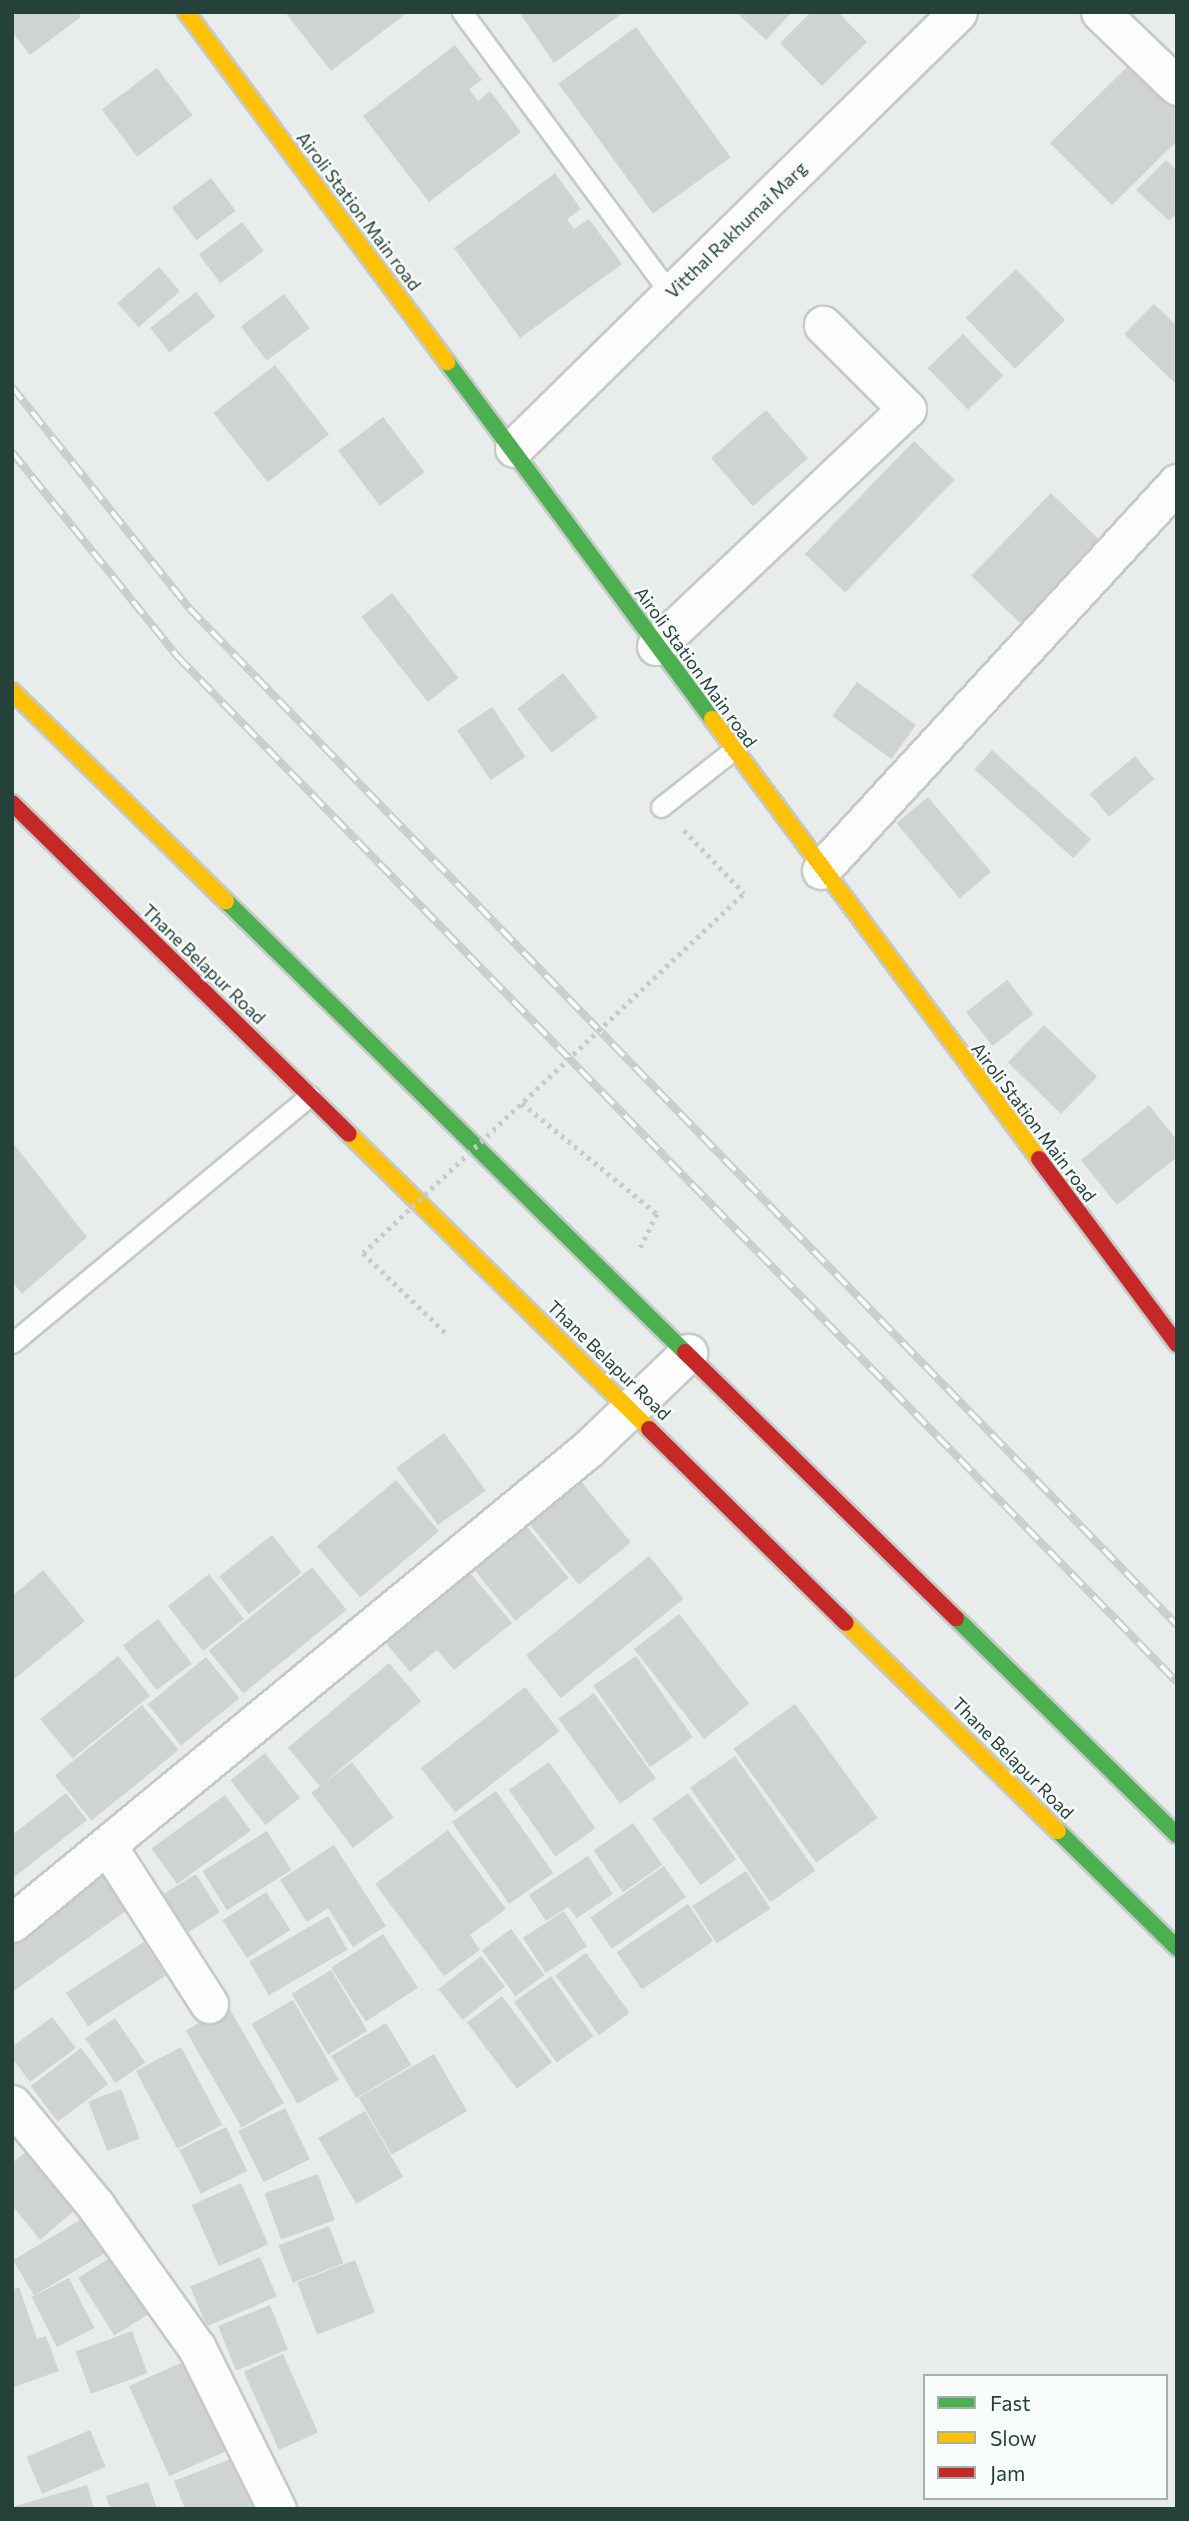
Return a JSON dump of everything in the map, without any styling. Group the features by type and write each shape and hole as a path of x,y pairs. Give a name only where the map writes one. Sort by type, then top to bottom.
{"main road":[{"name":"Airoli Station Main road","path":"186,12 514,448 732,751 1177,1344"},
{"path":"12,691 1177,1835"},
{"name":"Thane Belapur Road","path":"12,803 1177,1948"}],"street":[{"name":"Vitthal Rakhumai Marg","path":"514,448 958,12"},
{"path":"1100,12 1177,86"},
{"path":"656,646 907,409 823,326"},
{"path":"821,870 1177,483"},
{"path":"12,1923 632,1410 688,1353"},
{"path":"107,1845 209,2004"},
{"path":"12,2104 96,2206 197,2348 277,2509"}],"lane":[{"path":"463,12 671,294"},
{"path":"661,807 732,751"},
{"path":"12,1343 310,1096"}],"path":[{"path":"447,1334 363,1253 744,893 661,807"},
{"path":"522,1103 657,1214"}],"building":[{"path":"12,12 78,12 81,17 30,55 12,32"},
{"path":"285,12 408,12 331,71"},
{"path":"519,12 624,12 554,63"},
{"path":"736,12 792,12 766,40"},
{"path":"811,12 838,12 867,42 822,86 780,43"},
{"path":"636,27 731,157 653,214 558,83"},
{"path":"455,45 482,80 469,89 478,101 490,91 521,132 429,202 363,116"},
{"path":"1136,58 1177,99 1177,141 1112,205 1050,143"},
{"path":"157,68 193,115 137,157 102,110"},
{"path":"1166,160 1177,171 1177,213 1169,221 1136,190"},
{"path":"555,173 581,209 567,219 574,229 589,219 622,264 520,338 454,248"},
{"path":"211,178 236,211 197,240 172,207"},
{"path":"242,222 264,251 221,283 199,254"},
{"path":"159,267 180,291 138,327 117,303"},
{"path":"1016,269 1065,320 1015,369 966,318"},
{"path":"196,292 215,316 169,352 150,328"},
{"path":"284,294 310,328 267,361 241,326"},
{"path":"1154,304 1177,326 1177,385 1124,334"},
{"path":"963,334 1003,376 968,410 928,368"},
{"path":"275,365 329,434 268,482 214,413"},
{"path":"766,410 808,458 753,506 711,458"},
{"path":"383,417 425,472 380,506 338,451"},
{"path":"914,441 954,480 845,593 805,554"},
{"path":"1051,493 1101,541 1021,624 971,576"},
{"path":"392,593 458,678 428,702 361,617"},
{"path":"563,673 597,717 552,753 517,709"},
{"path":"857,682 916,725 891,759 832,716"},
{"path":"492,707 526,757 491,780 457,730"},
{"path":"992,750 1091,839 1073,858 975,769"},
{"path":"1135,756 1154,779 1109,817 1090,794"},
{"path":"928,797 991,872 960,898 897,823"},
{"path":"1007,980 1033,1014 992,1046 966,1012"},
{"path":"1044,1025 1097,1076 1061,1114 1008,1062"},
{"path":"1149,1105 1177,1140 1177,1157 1117,1205 1081,1160"},
{"path":"12,1142 87,1237 22,1294 12,1281"},
{"path":"444,1433 486,1490 438,1525 396,1468"},
{"path":"576,1475 631,1543 579,1585 524,1517"},
{"path":"396,1480 439,1531 360,1598 317,1546"},
{"path":"520,1518 568,1578 516,1621 467,1561"},
{"path":"272,1535 302,1573 249,1614 219,1576"},
{"path":"649,1556 684,1599 561,1698 526,1655"},
{"path":"312,1567 347,1610 243,1693 209,1651"},
{"path":"466,1568 512,1623 454,1670 437,1650 410,1672 382,1638"},
{"path":"43,1570 85,1621 12,1681 12,1596"},
{"path":"209,1574 244,1619 203,1651 168,1606"},
{"path":"679,1614 749,1704 704,1739 634,1649"},
{"path":"158,1619 192,1664 157,1690 123,1645"},
{"path":"118,1656 150,1696 72,1759 40,1719"},
{"path":"636,1656 693,1737 650,1767 593,1686"},
{"path":"206,1657 239,1698 181,1745 148,1704"},
{"path":"389,1663 421,1701 320,1786 288,1748"},
{"path":"525,1687 559,1731 455,1812 421,1768"},
{"path":"594,1693 656,1778 620,1804 558,1719"},
{"path":"795,1704 878,1818 816,1863 734,1749"},
{"path":"142,1705 179,1750 91,1821 55,1775"},
{"path":"265,1753 300,1798 265,1825 230,1780"},
{"path":"735,1756 815,1871 770,1902 690,1788"},
{"path":"352,1762 394,1817 353,1848 311,1793"},
{"path":"549,1762 595,1828 555,1856 509,1790"},
{"path":"496,1791 553,1873 509,1904 452,1822"},
{"path":"66,1793 87,1820 12,1879 12,1835"},
{"path":"688,1793 736,1859 701,1885 652,1819"},
{"path":"225,1795 251,1831 177,1884 151,1848"},
{"path":"633,1823 662,1865 623,1892 594,1851"},
{"path":"448,1830 506,1909 470,1935 480,1950 444,1976 375,1884"},
{"path":"267,1831 291,1870 227,1910 203,1871"},
{"path":"334,1845 386,1926 353,1947 328,1908 307,1922 280,1880"},
{"path":"588,1856 613,1894 577,1918 568,1907 546,1921 529,1895"},
{"path":"664,1866 686,1897 612,1949 590,1918"},
{"path":"112,1869 137,1903 12,1992 12,1940"},
{"path":"746,1871 771,1909 717,1944 692,1906"},
{"path":"196,1874 220,1912 185,1934 161,1896"},
{"path":"266,1892 291,1930 247,1958 222,1920"},
{"path":"688,1904 713,1941 642,1989 617,1952"},
{"path":"564,1911 587,1946 546,1973 523,1938"},
{"path":"328,1916 348,1950 269,1995 249,1962"},
{"path":"511,1929 545,1975 515,1996 482,1950"},
{"path":"383,1934 418,1988 366,2021 331,1968"},
{"path":"144,1942 166,1976 88,2026 66,1993"},
{"path":"586,1953 629,2013 599,2035 555,1975"},
{"path":"481,1956 505,1987 462,2020 438,1989"},
{"path":"331,1970 368,2031 328,2055 292,1994"},
{"path":"551,1976 593,2037 557,2062 514,2002"},
{"path":"502,1996 552,2062 517,2089 467,2022"},
{"path":"293,2000 339,2080 297,2104 251,2024"},
{"path":"228,2006 284,2103 242,2127 186,2030"},
{"path":"52,2017 76,2048 30,2082 12,2058 12,2047"},
{"path":"115,2018 145,2063 115,2083 85,2038"},
{"path":"386,2023 411,2065 356,2098 331,2056"},
{"path":"181,2047 222,2125 177,2149 136,2071"},
{"path":"81,2048 108,2084 58,2122 31,2086"},
{"path":"434,2054 467,2111 392,2155 359,2098"},
{"path":"121,2089 140,2138 107,2151 88,2102"},
{"path":"285,2108 310,2159 263,2182 238,2131"},
{"path":"365,2111 403,2177 356,2204 318,2138"},
{"path":"226,2127 247,2171 201,2194 179,2150"},
{"path":"27,2151 75,2210 40,2240 12,2205 12,2163"},
{"path":"318,2174 335,2220 281,2240 264,2193"},
{"path":"241,2183 268,2244 219,2266 192,2205"},
{"path":"85,2217 106,2252 34,2295 13,2260"},
{"path":"329,2226 343,2263 293,2283 279,2245"},
{"path":"113,2256 149,2314 114,2335 78,2278"},
{"path":"260,2257 277,2297 207,2326 190,2287"},
{"path":"355,2260 375,2312 317,2334 297,2282"},
{"path":"69,2278 94,2328 57,2347 32,2297"},
{"path":"19,2287 37,2339 46,2336 59,2371 12,2388 12,2290"},
{"path":"270,2305 288,2350 236,2370 218,2326"},
{"path":"132,2331 147,2373 91,2394 76,2352"},
{"path":"283,2354 318,2433 279,2450 244,2371"},
{"path":"194,2357 234,2447 169,2476 129,2386"},
{"path":"90,2430 106,2467 42,2494 26,2457"},
{"path":"241,2455 262,2509 185,2509 174,2481"},
{"path":"148,2482 157,2509 110,2509 106,2496"},
{"path":"87,2485 94,2509 12,2509 12,2507"}],"railway":[{"path":"12,387 189,608 1177,1625"},
{"path":"12,452 178,657 1177,1682"}],"traffic: fast":[{"path":"447,362 712,719"},
{"path":"226,901 685,1352"},
{"path":"956,1618 1177,1835"},
{"path":"1058,1831 1177,1948"}],"traffic: slow":[{"path":"186,12 447,362"},
{"path":"12,691 226,901"},
{"path":"712,719 1039,1159"},
{"path":"349,1134 649,1429"},
{"path":"846,1623 1058,1831"}],"traffic: jam":[{"path":"12,803 349,1134"},
{"path":"1039,1159 1177,1344"},
{"path":"685,1352 956,1618"},
{"path":"649,1429 846,1623"}]}
